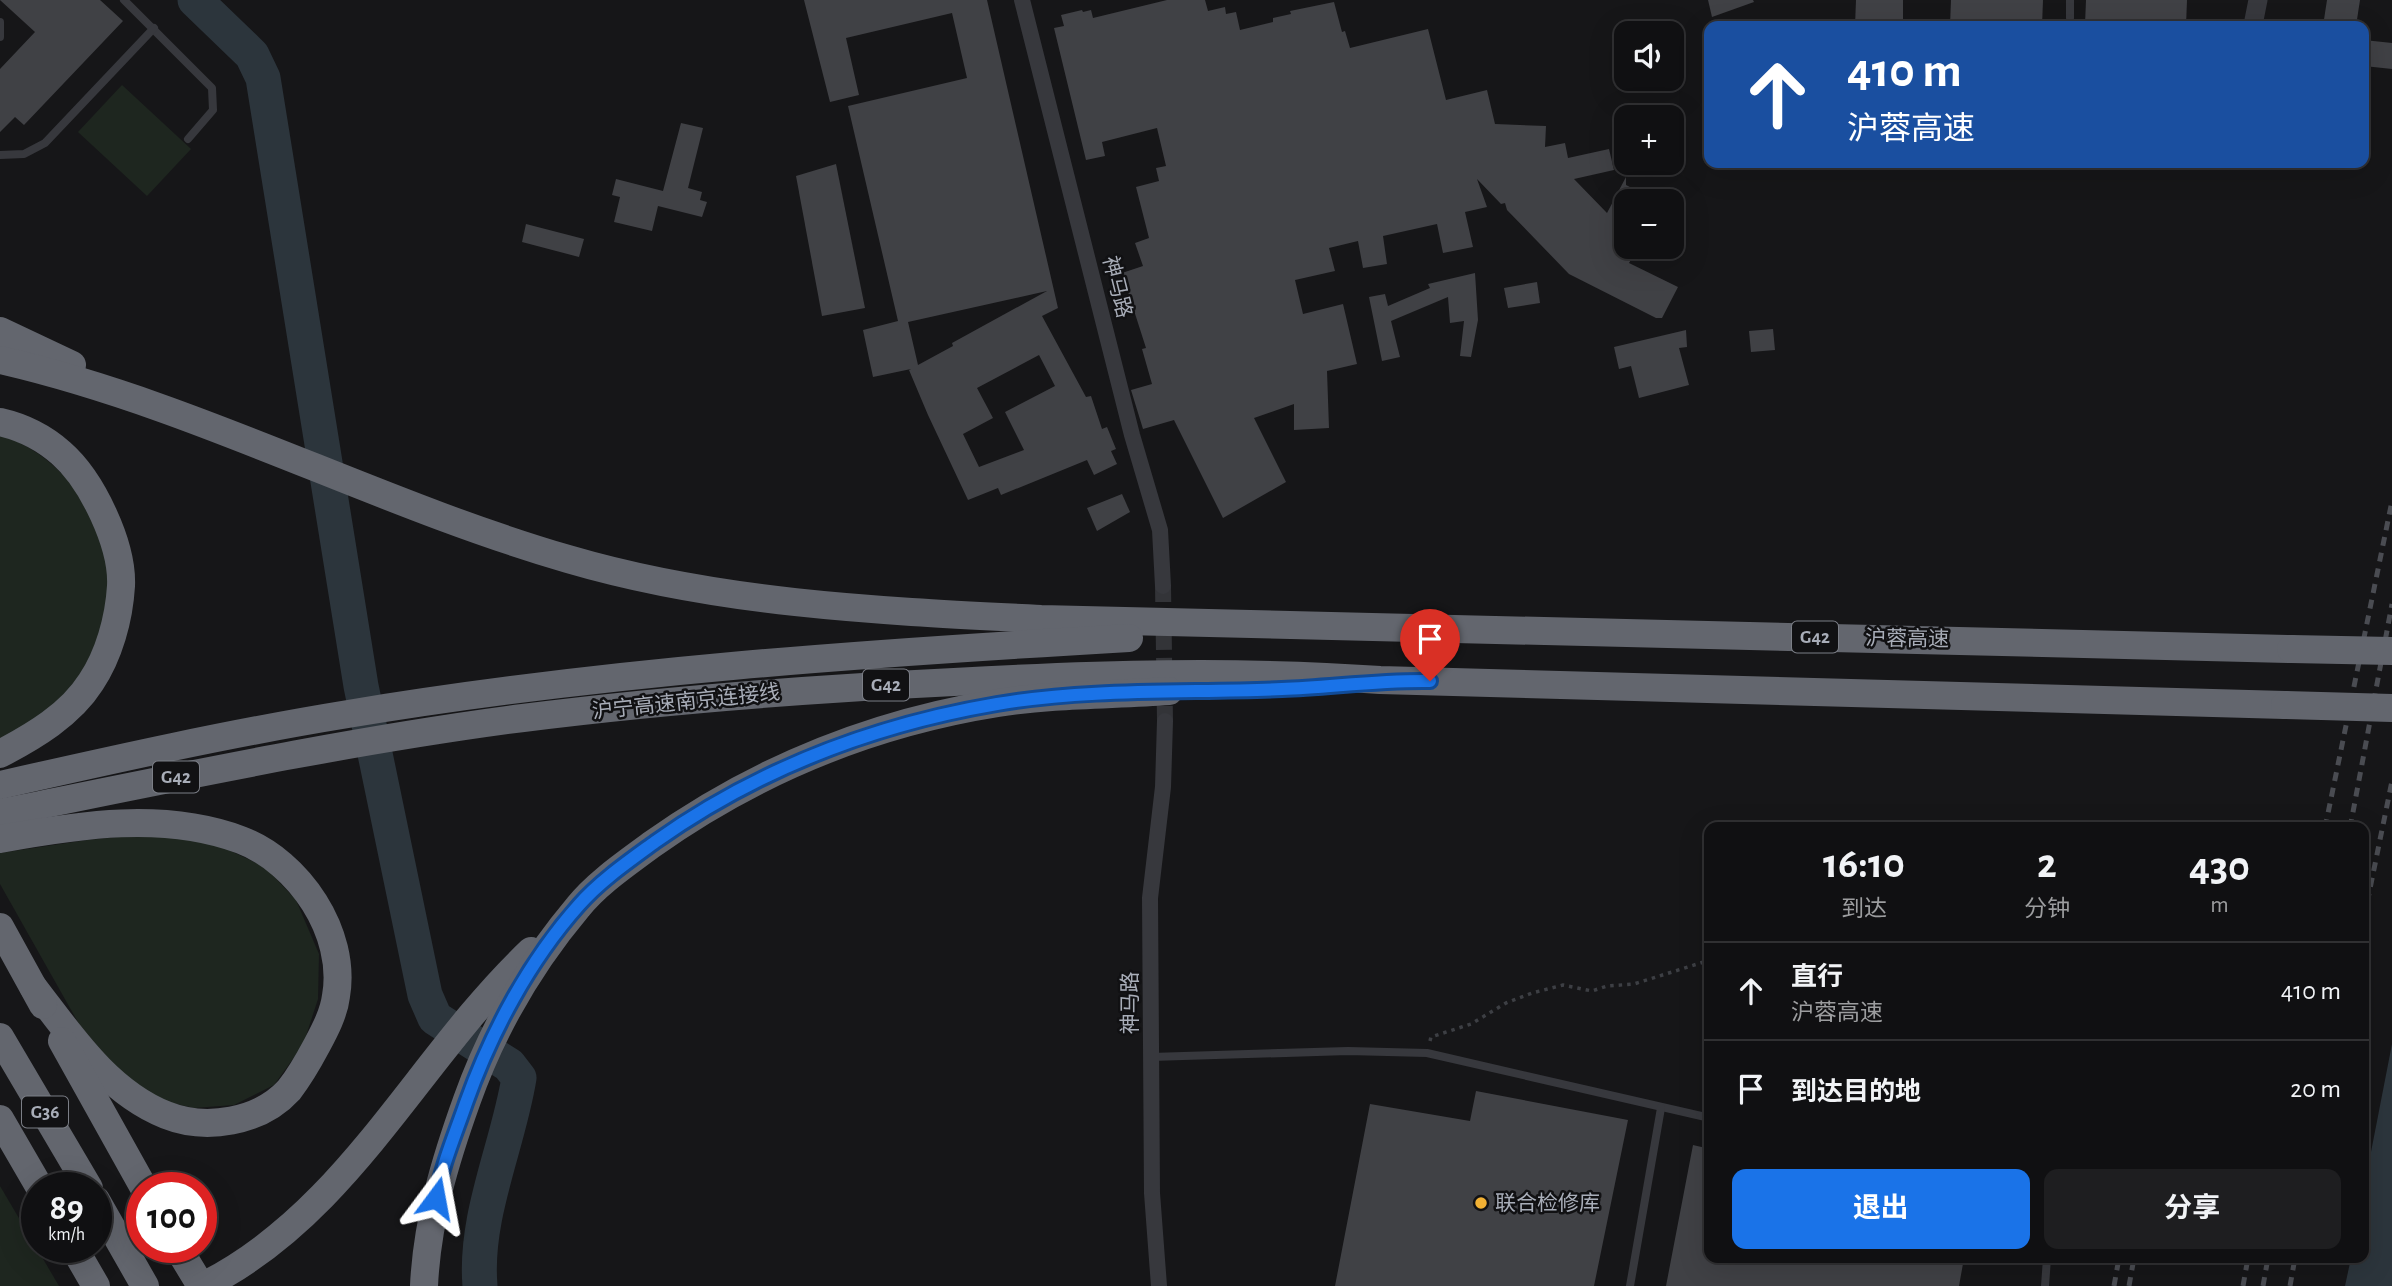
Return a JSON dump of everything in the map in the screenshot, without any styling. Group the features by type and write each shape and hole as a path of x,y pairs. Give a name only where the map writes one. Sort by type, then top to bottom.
{"highway":[{"path":"0,331 176,414"},
{"name":"G42","path":"0,360 176,414 361,486 568,560 661,582 767,599 904,612 1041,619 1338,626"},
{"path":"0,422 20,427 62,453 92,491 116,548 121,584 115,631 92,682 69,708 36,735 0,754"},
{"name":"沪蓉高速","path":"1338,626 2392,651"},
{"name":"沪宁高速南京连接线","path":"0,785 135,755 347,714 627,677 905,650 1338,626"},
{"name":"沪宁高速南京连接线","path":"0,813 244,763 522,718 778,692 1181,673 1291,674 1380,680"},
{"name":"G42","path":"424,1286 440,1176 478,1069 491,1011 530,973 579,905 634,857 690,817 756,779 830,747 909,723 999,703 1184,691 1284,689 1380,680 2392,708"},
{"path":"0,839 82,824 136,823 202,830 243,841 273,857 299,883 320,912 333,942 337,970 337,996 325,1029 305,1067 288,1091 264,1109 239,1120 200,1123 167,1115 126,1093 86,1054 34,988"},
{"path":"0,927 135,1172"},
{"path":"187,1263 202,1286 230,1273 279,1238 325,1196 380,1134 444,1048 491,1011"},
{"name":"G36","path":"0,1037 80,1172"},
{"name":"G36","path":"0,1119 31,1172"},
{"path":"112,1227 145,1286"}],"street":[{"name":"神马路","path":"1022,0 1132,435 1160,530 1163,586"},
{"path":"2254,21 2258,0"},
{"name":"神马路","path":"1159,1286 1152,1193 1150,898 1163,787 1165,721"}],"lane":[{"path":"124,0 212,88 213,110 188,139"},
{"path":"2070,0 2070,19"},
{"path":"0,22 0,37"},
{"path":"0,155 24,154 45,143 154,28"},
{"path":"1151,1057 1348,1051 1427,1053 1704,1117"},
{"path":"1630,1286 1661,1108"},
{"path":"2045,1286 2047,1263"}],"path":[{"path":"1427,1053 1431,1037 1471,1024 1506,1003 1532,993 1563,985 1592,991 1634,984 1704,962"}],"shaded area":[{"path":"122,85 191,149 147,196 78,132"},
{"path":"0,435 24,445 45,459 65,476 81,497 95,520 104,544 110,595 97,645 73,691 49,713 0,740"},
{"path":"149,834 205,839 265,867 296,900 319,954 318,999 303,1045 274,1085 234,1105 194,1108 158,1100 126,1080 79,1024 0,884 0,853"},
{"path":"2392,1044 2392,1286 2345,1286 2350,1263 2369,1263 2369,1162"},
{"path":"0,1186 21,1222 21,1263 45,1263 59,1286 0,1286"}],"building":[{"path":"0,0 100,0 123,21 24,125 15,117 0,132 0,69 35,32"},
{"path":"804,0 987,0 1058,308 1042,316 1086,397 1091,396 1102,429 1107,427 1116,449 1111,451 1117,464 1094,475 1087,460 1001,495 998,488 968,500 928,415 909,370 911,369 873,377 863,330 898,321 848,106 967,78 952,13 846,38 859,95 830,102","holes":["1047,291 952,343 953,346 918,365 908,322","1039,355 1055,386 1005,412 1024,450 979,467 963,434 993,418 977,388"]},
{"path":"1167,0 1205,0 1208,11 1225,7 1226,14 1236,12 1240,30 1273,22 1273,18 1291,14 1290,11 1334,2 1342,32 1345,31 1350,48 1428,29 1446,100 1487,90 1495,124 1546,126 1545,147 1565,143 1568,158 1609,149 1614,170 1574,179 1607,213 1614,200 1614,259 1631,259 1629,263 1678,287 1662,318 1656,318 1569,274 1507,210 1505,203 1501,204 1477,179 1487,207 1465,212 1473,247 1443,253 1437,224 1383,236 1387,264 1363,268 1358,241 1329,248 1335,271 1295,280 1303,314 1343,304 1357,364 1327,371 1329,428 1294,430 1294,404 1254,418 1286,482 1223,518 1174,420 1143,429 1131,390 1152,384 1142,349 1146,348 1122,273 1143,266 1135,243 1149,238 1136,187 1159,181 1156,168 1166,166 1157,128 1102,142 1105,156 1086,160 1054,28 1064,26 1061,15 1091,10 1093,18"},
{"path":"1708,0 1753,0 1754,2 1712,17"},
{"path":"1856,0 1903,0 1903,21 1855,21"},
{"path":"1951,0 2043,0 2042,21 1950,21"},
{"path":"2086,0 2187,0 2186,21 2085,21"},
{"path":"2327,0 2360,0 2357,21 2324,21"},
{"path":"2369,41 2392,43 2392,69 2369,67"},
{"path":"681,123 703,128 688,188 702,192 700,200 707,202 702,217 658,206 652,231 614,222 620,197 612,195 616,179 663,191"},
{"path":"836,164 865,308 822,316 796,176"},
{"path":"1626,177 1626,185 1634,189 1620,189"},
{"path":"526,224 584,239 579,257 522,242"},
{"path":"1475,273 1478,320 1471,357 1460,356 1464,321 1450,323 1448,297 1391,321 1400,357 1382,361 1369,297 1385,294 1388,306 1430,288 1428,284"},
{"path":"1537,282 1540,303 1508,308 1504,288"},
{"path":"1773,329 1775,350 1751,352 1749,331"},
{"path":"1686,330 1687,347 1679,348 1689,385 1639,398 1631,366 1619,369 1614,347"},
{"path":"1122,494 1130,512 1097,531 1087,508"},
{"name":"联合检修库","path":"1476,1091 1628,1120 1594,1286 1335,1286 1370,1104 1470,1121"},
{"path":"1693,1145 1704,1148 1704,1263 1963,1263 1959,1286 1666,1286"}],"waterway":[{"path":"195,0 252,55 263,78 361,686 425,995 435,1018 509,1065 519,1078 487,1207 482,1234 480,1286"}],"tunnel":[{"path":"1163,586 1165,721"}],"railway":[{"path":"2326,822 2392,501"},
{"path":"2351,822 2392,604"},
{"path":"2369,894 2392,781"},
{"path":"2114,1286 2118,1263"},
{"path":"2129,1286 2133,1263"},
{"path":"2243,1286 2247,1263"},
{"path":"2263,1286 2267,1263"},
{"path":"2290,1286 2294,1263"}],"place":[{"name":"联合检修库","path":"1481,1203"}],"route":[{"path":"436,1198 440,1176 478,1069 503,1018 530,973 579,905 634,857 690,817 756,779 830,747 909,723 999,703 1184,691 1284,689 1380,680 1430,681"}]}
